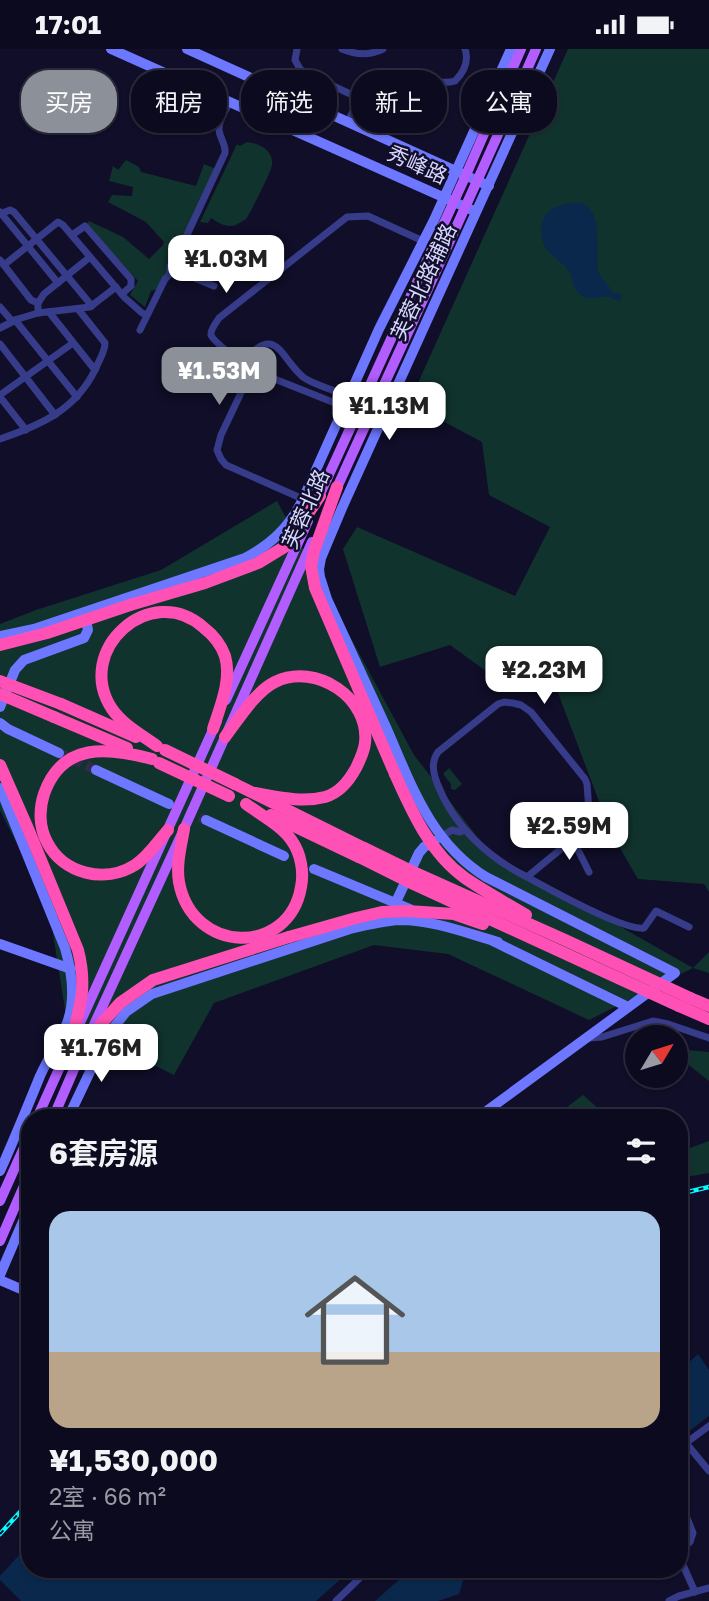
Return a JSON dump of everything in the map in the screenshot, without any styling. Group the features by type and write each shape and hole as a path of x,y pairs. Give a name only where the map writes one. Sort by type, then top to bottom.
{"highway":[{"path":"337,487 314,551 311,573 395,774 420,826 453,868 565,940"},
{"path":"0,645 47,633 205,583 258,563 286,546 320,496"},
{"path":"184,829 179,881 185,903 194,917 207,928 221,936 250,937 264,934 279,926 289,916 299,897 303,875 293,841 232,790 161,748 132,728 112,708 106,697 101,673 103,657 125,626 147,615 168,613 198,622 212,634 225,657 227,677 213,729"},
{"path":"0,694 156,761 232,790 292,799 325,796 335,792 351,777 365,741 358,711 348,697 325,681 302,676 275,682 260,693 225,737"},
{"path":"0,681 61,704 161,748"},
{"path":"156,761 131,753 96,751 66,762 56,770 42,799 42,828 47,842 64,862 83,872 97,875 111,875 138,864 168,830"},
{"path":"0,765 78,950 83,994 75,1050"},
{"path":"255,793 362,852 542,943"},
{"path":"247,804 411,871 565,940 685,1002 709,1019"},
{"path":"75,1050 120,1003 153,980 289,937 382,912 454,914 542,943 685,1002 709,1006"}],"main road":[{"name":"芙蓉北路","path":"75,1050 213,729 320,496 461,173 521,49"},
{"name":"芙蓉北路","path":"75,1050 184,829 394,359 472,210 536,49"},
{"path":"42,1109 75,1050"},
{"path":"56,1109 75,1050"},
{"path":"0,1201 21,1155"},
{"path":"0,1241 21,1193"}],"street":[{"name":"秀峰路","path":"111,49 472,210"},
{"name":"秀峰路","path":"187,49 200,52 483,183"},
{"path":"297,49 295,60 300,69 351,94"},
{"path":"342,49 365,55 383,49"},
{"path":"447,83 455,81 463,71 467,58 465,49"},
{"path":"461,173 511,49"},
{"path":"483,183 550,49"},
{"path":"170,274 170,266 225,153 226,146 219,127 230,102"},
{"path":"348,122 351,115"},
{"name":"芙蓉北路辅路","path":"0,636 34,629 246,558 280,534 303,499 379,329 423,241 449,200"},
{"name":"芙蓉北路辅路","path":"472,210 342,508 319,569 327,599 410,783 441,837 460,857 486,877 675,973 628,1007"},
{"path":"0,213 12,211 92,306"},
{"path":"0,213 58,283"},
{"path":"349,397 304,378 283,353 265,343 245,360 238,361 213,339 211,332 219,319 346,217 368,216 423,241"},
{"path":"38,303 31,300 2,263 58,222 122,294 147,315"},
{"path":"72,235 85,226 131,279 131,286 122,294"},
{"path":"38,313 38,303 44,294 90,257"},
{"path":"140,330 170,274 178,272 214,286"},
{"path":"0,328 38,313 92,306 116,287"},
{"path":"0,307 77,397"},
{"path":"0,439 39,425 55,415 85,388 105,349 105,342 78,309"},
{"path":"49,312 95,370"},
{"path":"26,430 0,396 73,343"},
{"path":"0,344 55,415"},
{"path":"303,499 226,465 217,450 221,435 248,377 256,375 262,374 345,407"},
{"path":"0,707 20,663 86,636 88,630 85,611"},
{"path":"527,877 590,825 586,782 531,712 521,705 500,702 435,756 435,776 446,804 465,830 503,864 527,877 607,918 633,928 644,928 656,911 689,927"},
{"path":"0,723 59,753"},
{"path":"96,770 169,804"},
{"path":"0,788 71,969 71,999 67,1022 26,1109"},
{"path":"452,830 456,817"},
{"path":"206,820 284,856"},
{"path":"395,904 419,853 452,830 465,830"},
{"path":"573,840 589,872"},
{"path":"314,869 395,904 498,943 628,1007 489,1109"},
{"path":"72,1109 107,1036 126,1012 152,994 378,922 425,922 498,943"},
{"path":"0,944 71,969"},
{"path":"588,1038 601,1037 653,1021 709,1038"},
{"path":"0,1171 21,1121"},
{"path":"0,1275 21,1226"},
{"path":"0,1280 21,1289"},
{"path":"688,1442 706,1429 709,1440"},
{"path":"688,1450 709,1471"},
{"path":"688,1520 693,1533 688,1544"},
{"path":"688,1575 695,1591"},
{"path":"336,1601 360,1578"},
{"path":"669,1601 709,1588"}],"green space":[{"path":"568,49 709,49 709,892 704,884 638,879 611,833 555,685 512,690 450,645 380,667 343,549 357,527 515,596 550,527 489,495 482,442 409,403 530,133 557,133 557,73"},
{"path":"247,142 265,149 272,160 268,175 248,216 232,226 223,225 211,218 208,223 200,222 237,144 240,146"},
{"path":"126,160 139,167 141,172 196,186 204,164 216,169 169,270 158,289 151,291 145,307 130,295 138,281 87,225 89,221 123,237 149,259 163,245 164,242 146,222 108,202 112,195 132,196 133,187 109,181 113,166 118,170"},
{"path":"277,501 414,755 489,852 693,968 589,1020 448,954 374,945 214,1003 174,1075 67,1022 49,908 0,810 0,624 161,570"},
{"path":"449,768 462,784 455,790 451,789 451,784 443,774"},
{"path":"709,952 709,973 693,968"},
{"path":"688,1050 709,1052 709,1081 688,1064"},
{"path":"583,1095 599,1109 566,1109"},
{"path":"709,1141 709,1173 688,1176 688,1149"}],"water":[{"path":"581,203 593,214 597,233 598,270 613,293 622,294 620,301 579,294 567,268 543,243 541,231 545,215 554,208"},
{"path":"698,1354 709,1370 709,1416 688,1432 688,1363"},
{"path":"21,1553 21,1578 342,1578 316,1601 21,1601 0,1580 0,1576"},
{"path":"401,1578 464,1578 459,1594 438,1601 375,1601"}],"tunnel":[{"path":"59,753 96,770"},
{"path":"172,805 206,820"}],"railway":[{"path":"688,1192 709,1187"},
{"path":"0,1534 21,1511"}]}
